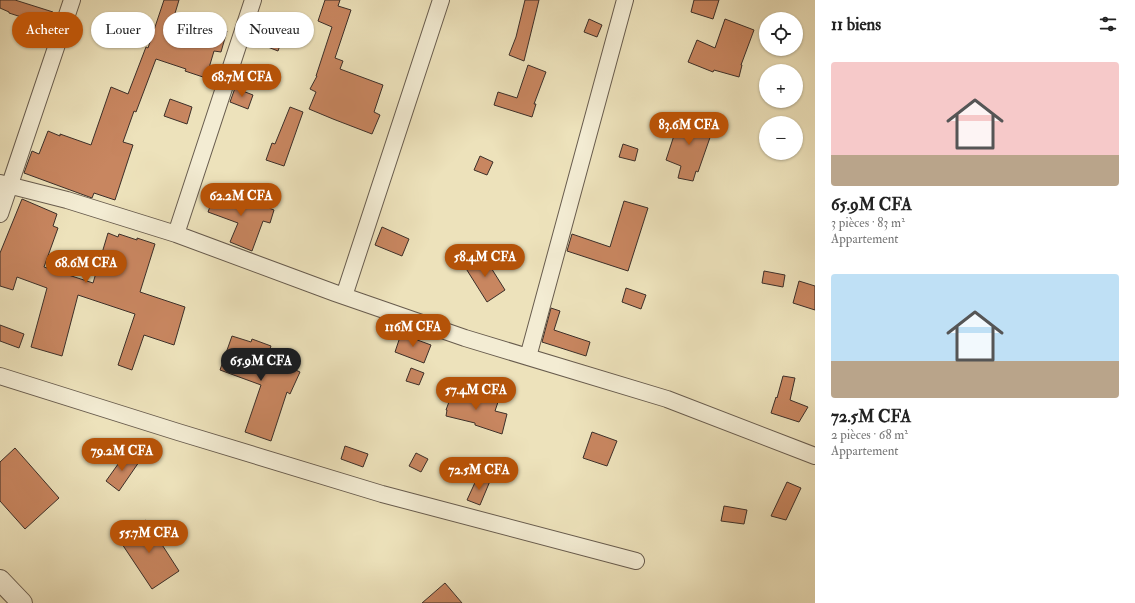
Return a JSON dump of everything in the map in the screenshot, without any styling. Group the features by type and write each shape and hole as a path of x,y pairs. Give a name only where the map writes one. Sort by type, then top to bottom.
{"street":[{"path":"0,214 5,184 72,0"},
{"path":"176,234 253,0"},
{"path":"344,296 441,0"},
{"path":"528,357 625,0"},
{"path":"5,184 67,200 176,234 344,296 465,338 667,399 815,456"},
{"path":"0,376 382,494 636,561"},
{"path":"0,580 22,603"}],"building":[{"path":"0,0 15,0 53,12 12,12 12,14 0,8"},
{"path":"164,0 179,0 175,12 163,12 163,48 222,48 221,52 214,51 206,78 185,71 186,69 156,59 136,112 134,111 123,142 133,145 115,200 94,193 92,198 24,173 32,151 39,154 48,131 91,145 111,87 128,94 146,48 155,48 155,27"},
{"path":"325,0 340,0 338,6 351,10 335,58 343,61 340,69 383,85 374,112 380,115 372,134 309,109 316,92 310,89 317,76 332,27 318,21"},
{"path":"525,0 539,0 524,61 509,55 516,37"},
{"path":"694,0 719,0 713,19 691,12"},
{"path":"589,19 602,25 597,37 584,32"},
{"path":"725,19 754,30 741,65 739,77 714,70 713,72 688,62 697,40 715,48"},
{"path":"270,48 279,48 278,51"},
{"path":"528,65 546,72 534,104 536,104 532,117 494,105 498,92 517,98"},
{"path":"235,88 253,95 248,109 230,102"},
{"path":"170,99 192,107 187,124 164,116"},
{"path":"290,107 303,112 284,166 266,160 272,143 275,144"},
{"path":"681,114 714,126 698,172 696,171 693,181 678,178 681,166 666,160"},
{"path":"623,144 638,149 635,161 619,157"},
{"path":"480,156 493,162 487,175 474,170"},
{"path":"217,188 274,210 270,223 263,221 252,251 230,242 238,223 208,212"},
{"path":"22,199 57,214 53,226 58,228 44,267 93,283 108,233 118,237 119,234 137,240 137,238 155,244 140,292 185,307 174,345 144,335 132,370 118,365 135,314 78,295 62,356 31,347 47,288 17,277 13,290 0,286 0,253"},
{"path":"624,201 648,208 628,271 567,251 572,234 610,247"},
{"path":"382,227 409,239 402,256 375,245"},
{"path":"483,255 505,290 487,302 465,267"},
{"path":"764,271 785,275 783,287 762,283"},
{"path":"799,281 815,286 815,310 793,303"},
{"path":"626,288 646,295 641,309 622,302"},
{"path":"551,308 560,311 554,330 590,342 586,356 542,342"},
{"path":"0,325 24,334 19,348 0,341"},
{"path":"401,334 431,345 424,363 395,352"},
{"path":"232,336 251,342 252,339 271,346 267,357 300,372 290,394 287,392 271,441 245,432 261,385 220,370"},
{"path":"411,368 424,373 419,385 406,381"},
{"path":"783,376 795,378 790,400 808,407 799,422 771,413"},
{"path":"454,388 498,402 495,411 507,414 502,434 475,425 475,423 446,416 446,410"},
{"path":"592,432 617,441 607,466 583,458"},
{"path":"345,446 368,454 363,467 341,459"},
{"path":"15,448 59,498 25,529 0,501 0,462"},
{"path":"126,453 139,462 119,491 106,481"},
{"path":"416,453 428,459 421,472 409,466"},
{"path":"478,476 490,481 480,505 467,500"},
{"path":"787,482 801,488 786,520 771,516"},
{"path":"724,506 747,510 744,524 721,521"},
{"path":"146,520 179,571 152,589 118,538"},
{"path":"445,583 462,603 422,603"}]}
